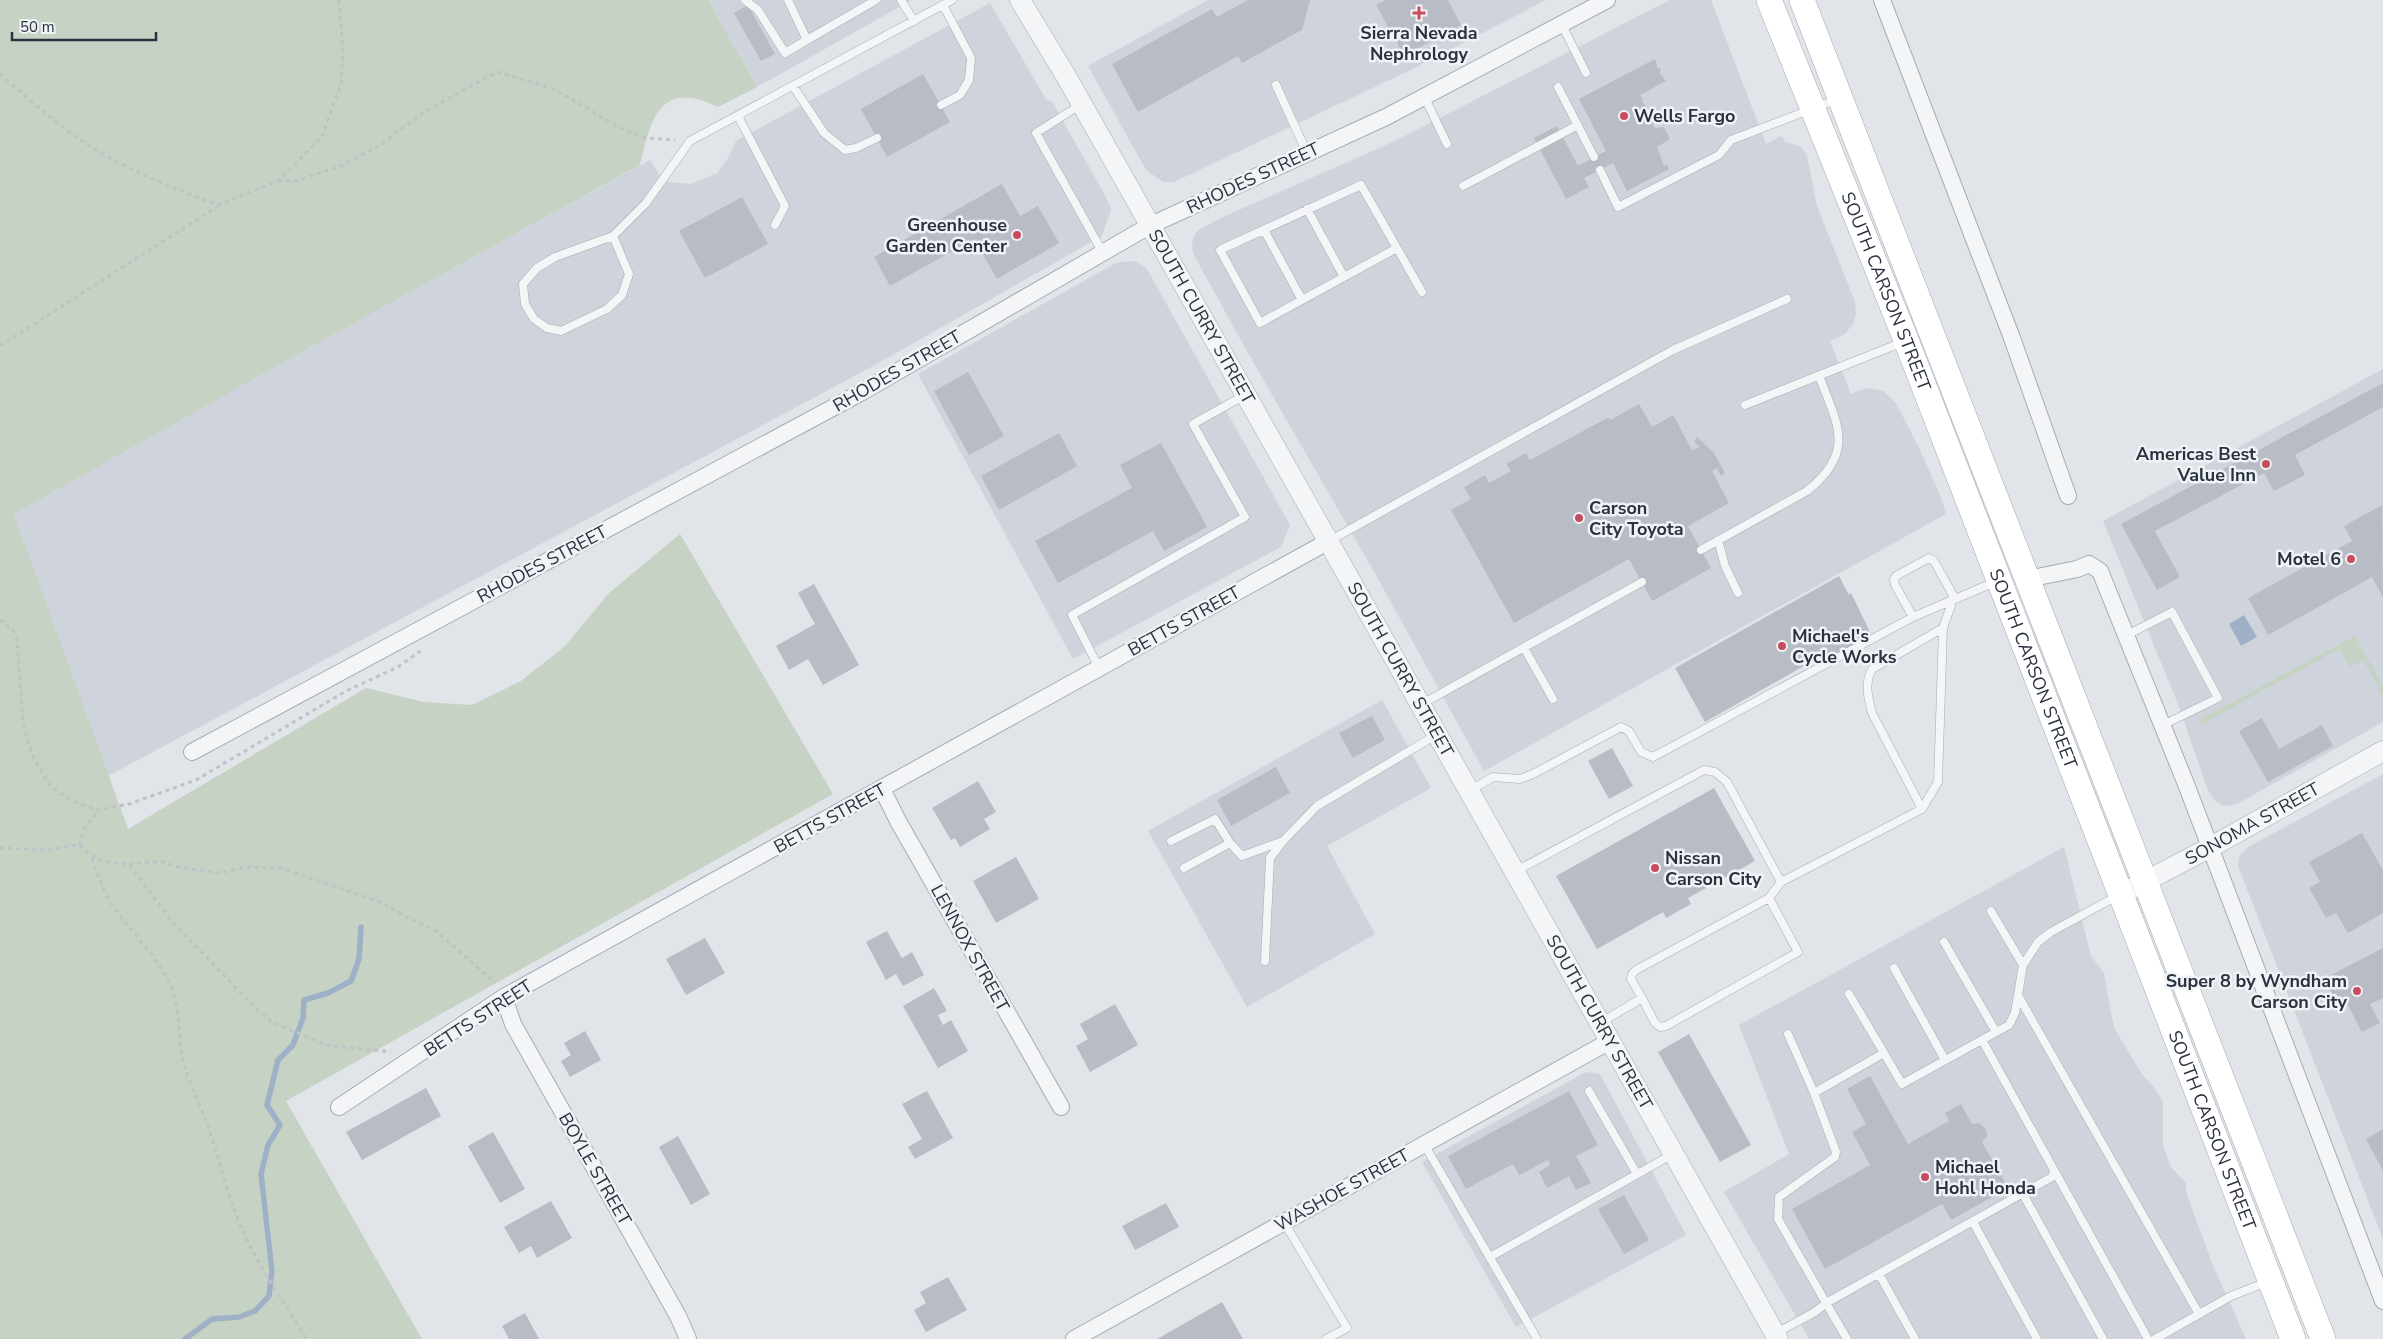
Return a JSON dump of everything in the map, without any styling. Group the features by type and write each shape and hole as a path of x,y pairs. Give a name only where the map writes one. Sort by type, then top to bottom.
{"main road":[{"name":"SOUTH CARSON STREET","path":"1769,0 1812,109 1846,186 2293,1339"},
{"name":"SOUTH CARSON STREET","path":"1802,0 2323,1339"},
{"path":"1999,580 2028,579"}],"street":[{"name":"SOUTH CURRY STREET","path":"1020,0 1082,104 1149,226 1420,704 1471,790 1777,1336"},
{"name":"RHODES STREET","path":"192,752 862,392 1149,226 1425,98 1607,0"},
{"path":"1882,0 2012,338 2068,496"},
{"name":"BETTS STREET","path":"339,1107 422,1054 504,998 1328,541"},
{"path":"2028,579 2077,569 2089,564 2100,571 2162,725 2383,1301"},
{"name":"SONOMA STREET","path":"2121,894 2209,848 2383,751"},
{"name":"LENNOX STREET","path":"882,789 903,830 1061,1106"},
{"name":"BOYLE STREET","path":"504,998 513,1024 678,1316 688,1339"},
{"name":"WASHOE STREET","path":"1074,1339 1610,1041"}],"lane":[{"path":"745,0 758,10 785,53 876,0"},
{"path":"788,0 807,40"},
{"path":"901,0 914,21"},
{"path":"613,236 630,274 622,294 607,309 561,331 547,328 534,319 525,304 523,284 537,268 555,257 613,236 646,203 690,141 952,0"},
{"path":"941,105 960,95 969,80 971,58 943,5"},
{"path":"1562,25 1586,73"},
{"path":"1276,85 1307,153"},
{"path":"793,86 824,132 845,150 856,148 877,138"},
{"path":"1558,87 1594,157"},
{"path":"1425,98 1447,144"},
{"path":"1600,170 1618,207 1719,155 1731,140 1840,98"},
{"path":"1082,104 1036,133 1103,253"},
{"path":"738,116 785,206 775,225"},
{"path":"1463,186 1578,125"},
{"path":"1397,248 1260,323 1220,250 1361,185 1397,248 1422,292"},
{"path":"1307,209 1344,277"},
{"path":"1264,230 1302,300"},
{"path":"1328,541 1673,350 1787,299"},
{"path":"1745,405 1906,340"},
{"path":"1701,550 1807,490 1821,479 1832,464 1839,449 1839,435 1819,376"},
{"path":"1099,668 1072,615 1245,517 1193,424 1246,395"},
{"path":"1718,540 1725,566 1738,593"},
{"path":"1769,898 1798,952 1666,1026 1660,1027 1655,1023 1631,979 1632,974 1636,970 1769,898 1781,882 1922,808 1938,782 1943,628 1954,598 1934,561 1929,558 1896,576 1894,580 1913,616"},
{"path":"1471,790 1493,778 1520,778 1533,774 1621,727 1625,727 1629,731 1641,752 1653,757 1913,616 1999,580"},
{"path":"1420,704 1642,582"},
{"path":"2127,636 2172,612 2218,698 2162,725"},
{"path":"1922,808 1872,713 1868,698 1868,677 1872,669 1943,628"},
{"path":"1524,648 1553,699"},
{"path":"1265,961 1270,858 1283,841 1317,806 1438,734"},
{"path":"1516,872 1704,770 1715,772 1727,782 1781,882"},
{"path":"1170,841 1215,819 1230,843 1242,856 1283,841"},
{"path":"1184,868 1230,843"},
{"path":"1849,994 1902,1084 2008,1025 2015,1013 2019,997 2023,965 2038,942 2051,932 2121,894"},
{"path":"1991,911 2023,965"},
{"path":"1944,942 1996,1032"},
{"path":"1894,968 1945,1060"},
{"path":"2019,997 2199,1314"},
{"path":"1600,1023 1642,998"},
{"path":"1788,1034 1814,1093 1836,1152 1835,1157 1779,1197 1778,1219 1847,1339"},
{"path":"1982,1040 2148,1339"},
{"path":"1814,1093 1884,1054"},
{"path":"1589,1091 1637,1174"},
{"path":"1424,1144 1537,1339"},
{"path":"1490,1257 1674,1154"},
{"path":"1777,1336 1826,1303 2052,1177 2054,1170"},
{"path":"2023,1194 2102,1339"},
{"path":"1284,1222 1347,1328 1326,1339"},
{"path":"1973,1222 2037,1339"},
{"path":"1879,1274 1915,1339"},
{"path":"2155,1339 2170,1335 2199,1314 2231,1296 2270,1280"}],"path":[{"path":"0,346 218,206 278,181 322,137 341,83 343,51 339,0"},
{"path":"278,181 295,181 342,166 377,147 424,112 497,72 552,88 622,129 646,138 690,141"},
{"path":"0,74 68,131 94,148 176,190 218,206"},
{"path":"0,620 13,630 17,638 23,724 33,757 51,787 74,802 99,810 129,804 196,780 346,691 398,667 426,647 440,619"},
{"path":"78,845 84,829 99,810"},
{"path":"0,848 46,850 78,845"},
{"path":"78,845 92,858 100,880 115,909 154,956 172,989 179,1014 180,1049 186,1072 207,1124 240,1225 270,1282 286,1304 306,1339"},
{"path":"92,858 129,864 161,861 177,867 218,872 248,867 281,868 383,904 435,930 501,988 504,998"},
{"path":"129,864 170,919 254,1007 272,1022 326,1045 422,1054"}],"shaded area":[{"path":"708,0 912,0 757,87"},
{"path":"1208,0 1546,0 1419,66 1174,182 1163,182 1146,170 1088,66"},
{"path":"1670,0 1711,0 1766,144 1781,136 1786,142 1801,147 1807,156 1817,206 1855,302 1856,314 1853,324 1845,334 1830,341 1851,394 1866,388 1883,391 1896,403 1919,448 1941,497 1946,514 1484,771 1377,577 1195,257 1192,248 1193,238 1198,230 1225,216 1395,141"},
{"path":"990,3 1047,101 1051,100 1105,195 1111,209 1102,236 875,365 108,776 14,514 234,389 650,160 658,173 668,182 691,184 717,173 728,158 736,141"},
{"path":"1137,262 1147,269 1290,525 1281,547 1073,659 918,374 1116,263"},
{"path":"2383,369 2383,722 2237,804 2230,806 2222,805 2214,800 2207,788 2178,704 2103,521"},
{"path":"1382,700 1431,788 1327,846 1375,934 1247,1007 1148,831"},
{"path":"2383,774 2383,1239 2238,866 2239,857 2248,847"},
{"path":"2064,847 2091,956 2104,973 2114,1028 2142,1074 2153,1086 2163,1102 2163,1146 2171,1167 2186,1183 2186,1192 2212,1263 2246,1339 1809,1339 1724,1192 1789,1154 1739,1025"},
{"path":"1586,1072 1600,1074 1686,1235 1516,1327 1422,1162"}],"green space":[{"path":"0,0 708,0 757,87 718,107 698,100 683,98 671,101 661,108 654,119 640,165 14,514 128,829 366,688 424,702 472,705 521,681 565,646 609,593 680,534 833,794 286,1101 422,1339 0,1339"},
{"path":"2355,636 2383,686 2383,697 2363,660 2350,667 2339,649 2202,724 2199,720"}],"water":[{"path":"2244,615 2257,637 2241,646 2229,624"}],"building":[{"path":"1248,0 1310,0 1302,30 1242,63 1238,56 1138,112 1112,64 1212,9 1217,17"},
{"path":"1385,0 1448,0 1461,25 1404,56 1376,5"},
{"path":"748,5 775,54 761,61 734,13"},
{"path":"1655,59 1658,69 1660,68 1661,71 1659,72 1666,81 1640,95 1643,99 1641,100 1648,109 1646,110 1650,118 1654,119 1651,120 1655,128 1664,127 1670,139 1657,147 1664,166 1667,165 1669,169 1627,191 1613,163 1584,178 1589,187 1566,199 1534,138 1557,126 1578,166 1606,151 1579,99"},
{"path":"923,74 950,122 887,157 861,109"},
{"path":"1002,184 1020,216 1038,206 1059,243 997,279 974,239 890,286 874,257"},
{"path":"742,197 768,244 705,278 679,231"},
{"path":"968,372 1004,436 969,455 934,391"},
{"name":"Americas Best Value Inn","path":"2383,383 2383,407 2295,455 2305,475 2274,491 2264,473 2155,531 2180,577 2157,590 2121,524"},
{"name":"Carson City Toyota","path":"1639,404 1652,427 1673,415 1692,450 1700,447 1694,442 1697,437 1714,453 1725,473 1721,476 1717,468 1712,471 1729,503 1688,526 1711,568 1652,601 1629,559 1514,623 1451,510 1471,499 1464,487 1485,475 1489,483 1511,471 1506,464 1526,453 1530,460 1609,417 1610,420"},
{"path":"1059,433 1077,466 999,510 981,476"},
{"path":"1161,443 1207,527 1164,551 1153,531 1058,583 1035,541 1132,488 1120,465"},
{"name":"Motel 6","path":"2382,505 2383,597 2372,577 2268,635 2248,598 2352,541 2344,526"},
{"name":"Michael's Cycle Works","path":"1839,576 1849,595 1851,593 1871,634 1821,663 1818,658 1705,722 1675,668"},
{"path":"814,584 859,665 823,685 808,659 789,670 776,646 815,624 798,593"},
{"path":"1372,716 1385,740 1353,758 1339,733"},
{"path":"2262,718 2279,749 2322,725 2333,746 2268,782 2239,731"},
{"path":"1612,748 1633,786 1609,799 1588,761"},
{"path":"1276,767 1290,793 1231,826 1217,800"},
{"path":"978,781 996,812 984,819 990,829 960,847 955,838 951,840 932,808"},
{"name":"Nissan Carson City","path":"1714,788 1755,861 1688,898 1691,904 1666,918 1663,912 1597,949 1556,876"},
{"path":"2362,833 2383,870 2383,913 2348,933 2336,913 2326,918 2309,888 2320,882 2309,862"},
{"path":"1016,857 1039,899 996,923 973,881"},
{"path":"887,931 902,958 912,952 924,975 903,986 896,974 886,980 866,942"},
{"path":"705,938 725,973 686,995 666,959"},
{"name":"Super 8 by Wyndham Carson City","path":"2383,948 2383,998 2370,1004 2380,1023 2362,1032 2346,1002 2338,1005 2327,983 2334,980 2331,975"},
{"path":"934,988 947,1011 938,1015 943,1025 951,1020 968,1051 938,1068 903,1006"},
{"path":"1115,1004 1138,1045 1090,1072 1076,1046 1088,1039 1080,1024"},
{"path":"585,1031 601,1060 570,1077 561,1061 571,1055 564,1043"},
{"path":"1689,1034 1751,1145 1720,1162 1658,1052"},
{"name":"Michael Hohl Honda","path":"1870,1076 1908,1144 1949,1121 1945,1113 1961,1104 1972,1124 1979,1123 1986,1129 1987,1136 1982,1142 2008,1188 1951,1220 1942,1204 1825,1269 1792,1209 1870,1165 1852,1132 1866,1124 1847,1089"},
{"path":"426,1088 441,1116 362,1160 346,1132"},
{"path":"927,1091 953,1138 915,1159 908,1147 922,1139 902,1104"},
{"path":"1569,1091 1598,1145 1576,1156 1591,1183 1576,1190 1569,1176 1547,1188 1539,1172 1550,1165 1548,1160 1519,1175 1513,1164 1466,1189 1448,1156"},
{"path":"2383,1129 2383,1171 2366,1139"},
{"path":"493,1132 525,1189 500,1203 468,1146"},
{"path":"678,1136 710,1194 691,1205 659,1147"},
{"path":"1624,1195 1649,1240 1624,1254 1598,1209"},
{"path":"551,1201 572,1238 537,1258 531,1246 519,1253 504,1227"},
{"path":"1166,1203 1179,1227 1135,1250 1122,1226"},
{"path":"948,1277 967,1310 926,1332 914,1310 926,1303 920,1292"},
{"path":"1222,1302 1243,1339 1157,1339"},
{"path":"525,1313 539,1339 509,1339 502,1326"}],"waterway":[{"path":"185,1339 212,1319 239,1317 255,1311 269,1296 272,1271 261,1174 268,1145 280,1125 267,1105 278,1060 293,1045 303,1018 304,1000 328,993 351,981 359,959 361,927"}],"place":[{"name":"Sierra Nevada Nephrology","path":"1419,13"},
{"name":"Wells Fargo","path":"1624,116"},
{"name":"Greenhouse Garden Center","path":"1017,235"},
{"name":"Americas Best Value Inn","path":"2266,464"},
{"name":"Carson City Toyota","path":"1579,518"},
{"name":"Motel 6","path":"2351,559"},
{"name":"Michael's Cycle Works","path":"1782,646"},
{"name":"Nissan Carson City","path":"1655,868"},
{"name":"Super 8 by Wyndham Carson City","path":"2357,991"},
{"name":"Michael Hohl Honda","path":"1925,1177"}]}
